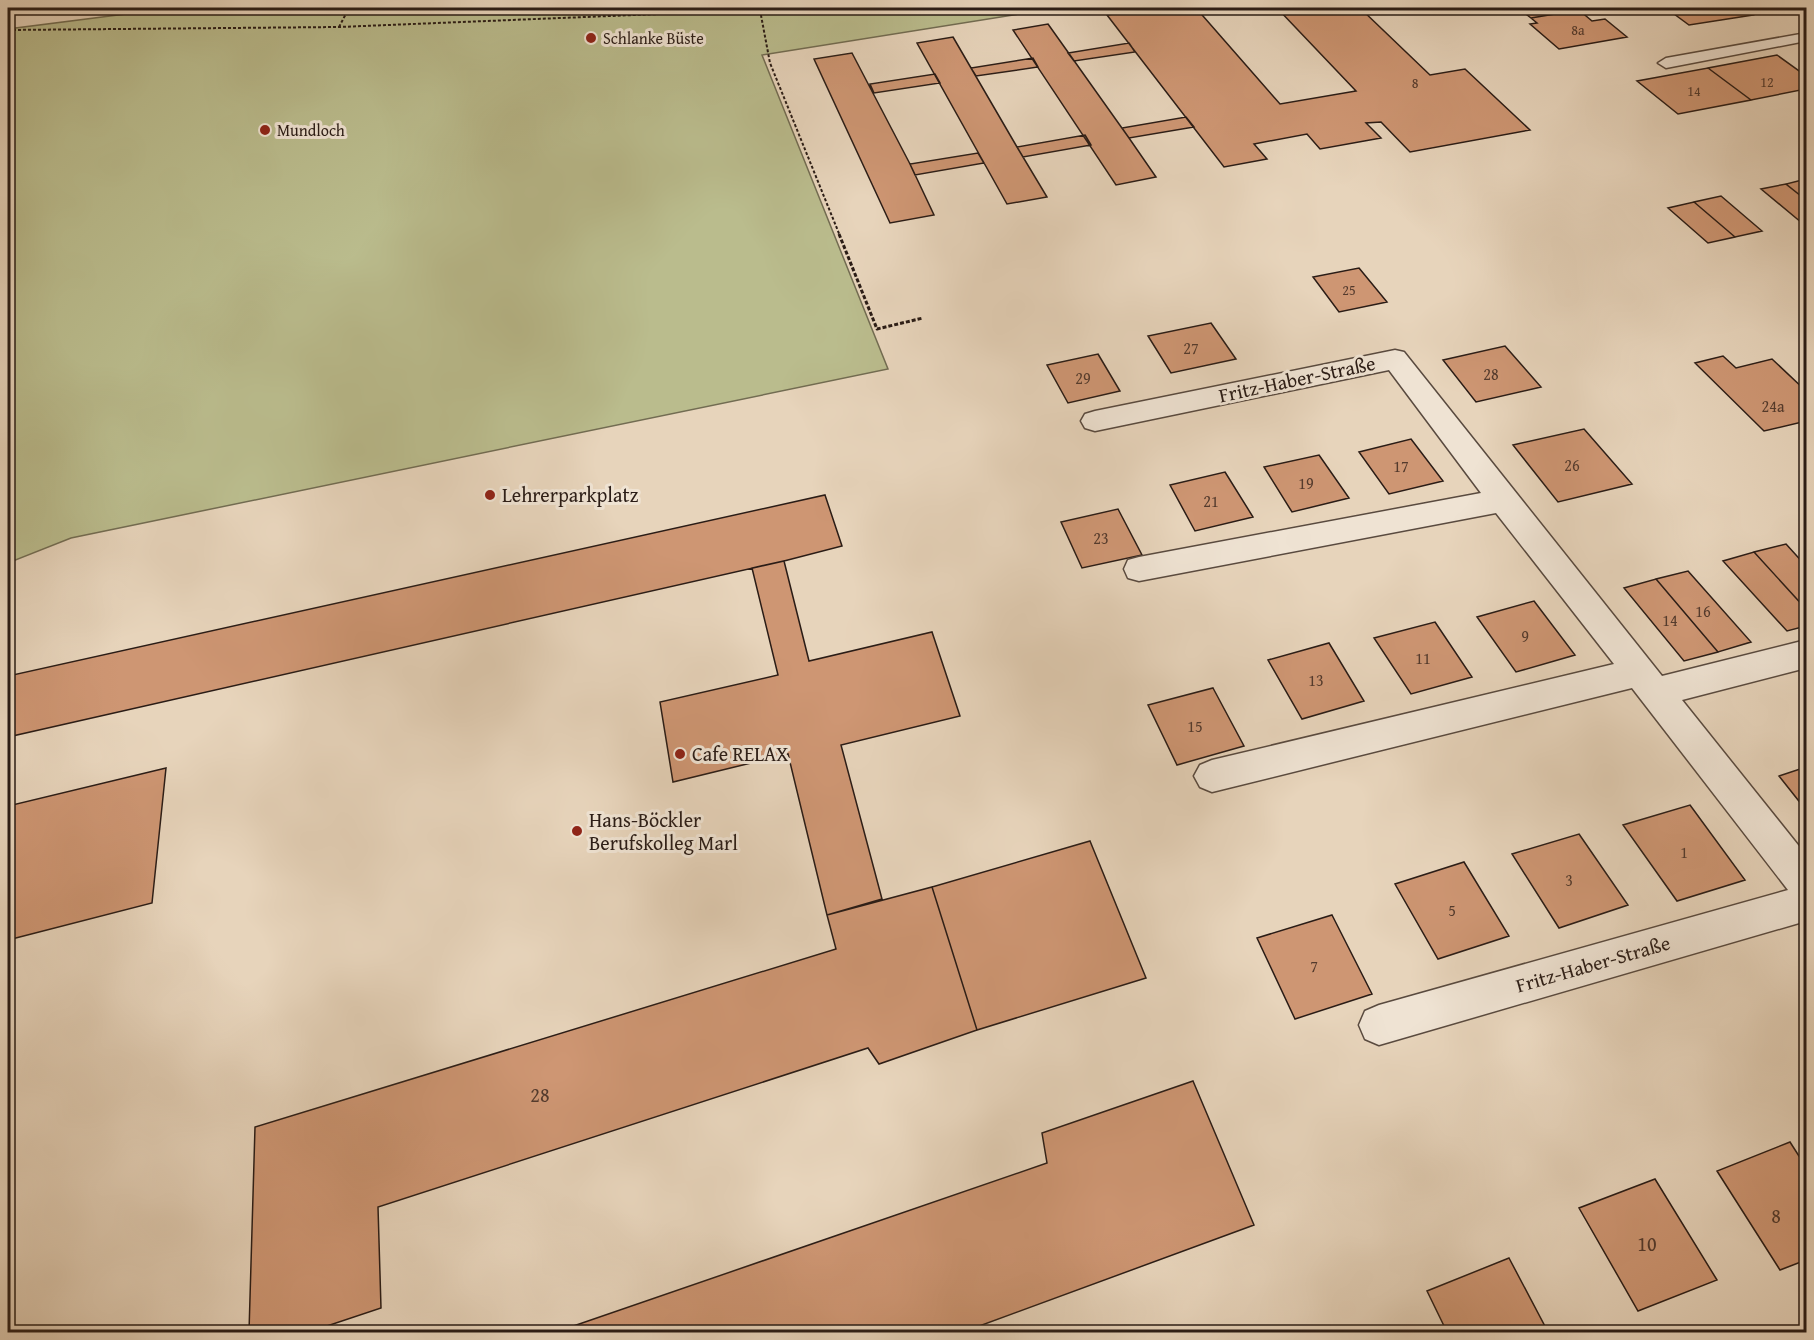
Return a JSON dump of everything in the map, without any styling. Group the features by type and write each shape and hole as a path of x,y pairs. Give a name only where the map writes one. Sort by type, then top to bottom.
{"street":[{"name":"Fritz-Haber-Straße","path":"1095,421 1395,359 1503,500 1806,882"},
{"path":"1139,569 1503,500"},
{"path":"1212,776 1649,682 1806,654"},
{"name":"Fritz-Haber-Straße","path":"1379,1025 1806,903"}],"lane":[{"path":"1666,63 1806,37"}],"path":[{"path":"339,27 349,8"},
{"path":"8,30 339,27 760,10 894,8"},
{"path":"760,10 770,63 877,329 923,318"}],"green space":[{"path":"173,8 1057,8 762,55 888,369 71,538 8,563 8,29"}],"building":[{"path":"1153,8 1196,8 1280,104 1356,91 1277,8 1360,8 1430,75 1465,69 1530,130 1410,152 1381,122 1366,123 1381,138 1320,149 1307,134 1254,144 1267,159 1224,167 1107,15"},
{"path":"1518,8 1576,8 1579,10 1531,18"},
{"path":"1666,8 1743,8 1753,15 1689,25"},
{"path":"1579,10 1592,21 1605,19 1627,37 1559,49 1530,24 1537,23 1531,18"},
{"path":"1048,24 1156,177 1116,185 1013,30"},
{"path":"953,37 1047,197 1007,204 917,43"},
{"path":"1129,43 1135,52 1074,61 1068,53"},
{"path":"852,53 934,215 890,223 814,59"},
{"path":"1777,55 1806,76 1806,89 1751,100 1708,68"},
{"path":"1033,58 1038,67 976,76 971,68"},
{"path":"1708,68 1751,100 1678,114 1637,81"},
{"path":"935,74 940,83 874,93 870,84"},
{"path":"1186,117 1194,127 1129,138 1122,128"},
{"path":"1085,135 1091,145 1023,157 1017,147"},
{"path":"978,153 984,163 915,175 910,164"},
{"path":"1806,179 1806,200 1786,184"},
{"path":"1786,184 1806,200 1806,222 1802,223 1761,189"},
{"path":"1721,196 1762,231 1735,237 1694,202"},
{"path":"1694,202 1735,237 1708,243 1668,208"},
{"path":"1359,268 1387,302 1339,312 1313,277"},
{"path":"1211,323 1236,359 1171,373 1148,336"},
{"path":"1505,346 1541,387 1476,402 1443,360"},
{"path":"1098,354 1120,391 1068,403 1047,365"},
{"path":"1723,356 1736,368 1772,359 1806,391 1806,424 1802,422 1764,431 1695,363"},
{"path":"1584,429 1632,484 1558,502 1513,445"},
{"path":"1411,439 1443,481 1389,494 1359,452"},
{"path":"1319,455 1349,498 1292,512 1264,467"},
{"path":"1225,472 1253,517 1195,531 1170,485"},
{"path":"825,495 842,546 8,737 8,676"},
{"path":"1118,509 1142,555 1082,568 1061,522"},
{"path":"1786,544 1806,566 1806,609 1754,552"},
{"path":"1754,552 1806,609 1806,626 1787,631 1723,561"},
{"path":"784,561 809,661 932,632 960,716 841,745 882,899 827,915 788,754 673,782 660,702 778,675 752,568"},
{"path":"1688,571 1751,642 1718,652 1656,579"},
{"path":"1656,579 1718,652 1684,661 1624,588"},
{"path":"1534,601 1575,655 1516,672 1477,617"},
{"path":"1435,622 1472,677 1411,694 1374,638"},
{"path":"1329,643 1364,701 1302,719 1268,660"},
{"path":"1213,688 1244,746 1177,765 1148,705"},
{"path":"1806,767 1806,810 1779,776"},
{"path":"166,768 152,903 8,940 8,806"},
{"path":"1690,805 1745,880 1677,901 1623,825"},
{"path":"1579,834 1628,905 1559,928 1512,854"},
{"path":"1090,841 1146,978 977,1030 932,887"},
{"path":"1464,862 1509,936 1438,959 1395,884"},
{"path":"932,887 977,1030 879,1064 868,1048 378,1207 381,1308 309,1332 249,1332 255,1127 836,949 827,915"},
{"path":"1332,915 1372,994 1295,1019 1257,938"},
{"path":"1193,1081 1254,1225 963,1332 556,1332 1047,1163 1042,1133"},
{"path":"1790,1142 1806,1167 1806,1260 1780,1270 1717,1171"},
{"path":"1655,1179 1717,1280 1638,1311 1579,1208"},
{"path":"1509,1258 1548,1332 1447,1332 1427,1291"}],"place":[{"name":"Schlanke Büste","path":"591,38"},
{"name":"Mundloch","path":"265,130"},
{"name":"Lehrerparkplatz","path":"490,495"},
{"name":"Cafe RELAX","path":"680,754"},
{"name":"Hans-Böckler Berufskolleg Marl","path":"577,831"}]}
